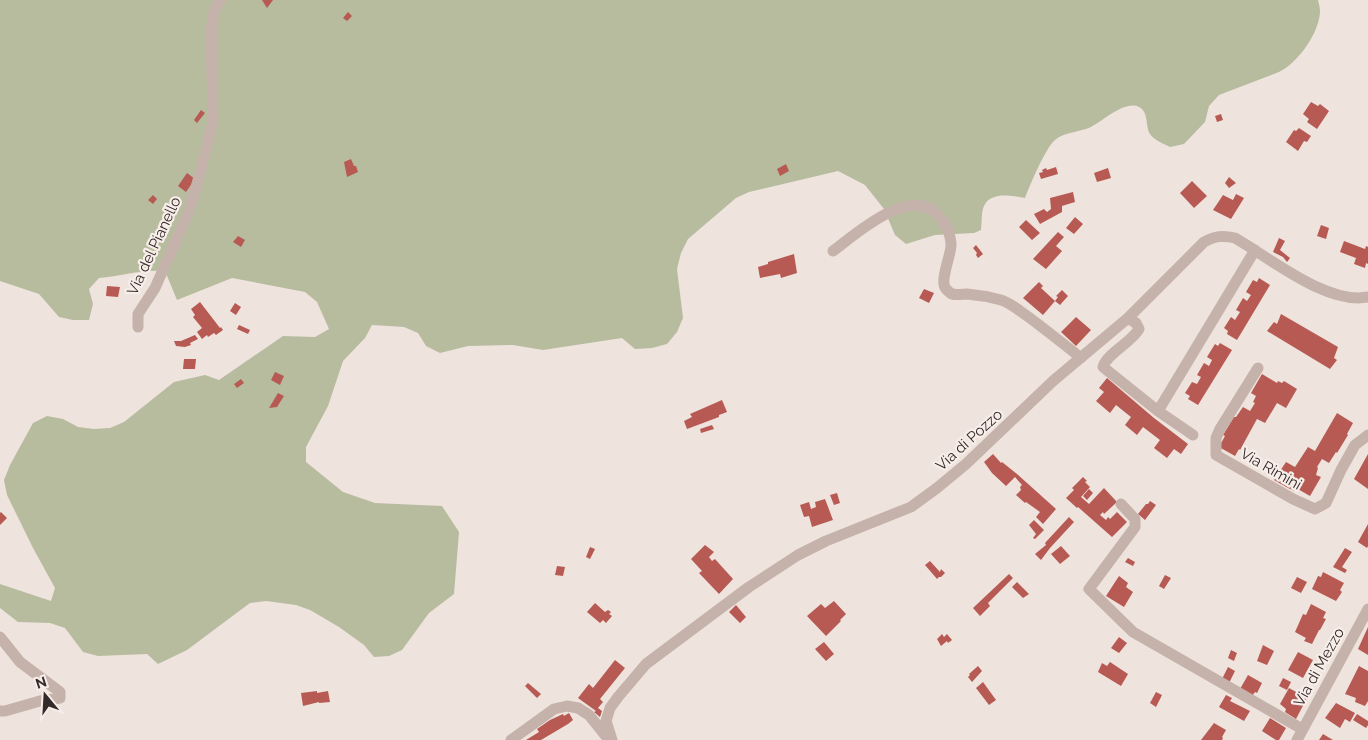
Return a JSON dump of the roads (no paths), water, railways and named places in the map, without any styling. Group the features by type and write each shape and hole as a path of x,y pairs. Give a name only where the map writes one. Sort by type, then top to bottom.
{"street":[{"name":"Via del Pianello","path":"138,327 138,314 155,288 187,216 213,122 211,31 214,12 220,0"},
{"path":"833,251 896,208 922,205 932,209 940,216 951,239 944,283 946,289 952,294 984,296 1004,301 1081,358"},
{"name":"Via di Pozzo","path":"610,740 606,721 610,708 646,664 749,587 798,556 826,541 911,508 938,488 966,464 1053,381 1128,318 1204,242 1219,236 1235,238 1303,280 1325,291 1343,296 1368,297"},
{"path":"1158,411 1255,250"},
{"path":"1128,318 1136,323 1140,330 1128,343 1104,361 1103,367 1158,411 1193,435"},
{"name":"Via Rimini","path":"1258,368 1220,429 1216,438 1216,455 1293,499 1315,509 1326,503 1355,445 1368,435"},
{"path":"1122,504 1136,519 1135,528 1089,589 1133,632 1302,729"},
{"name":"Via di Mezzo","path":"1297,740 1368,609"},
{"path":"0,637 20,662 60,692 60,698 40,701 5,712 0,711"},
{"path":"511,740 554,709 566,706 578,708 589,715 610,740"}]}
